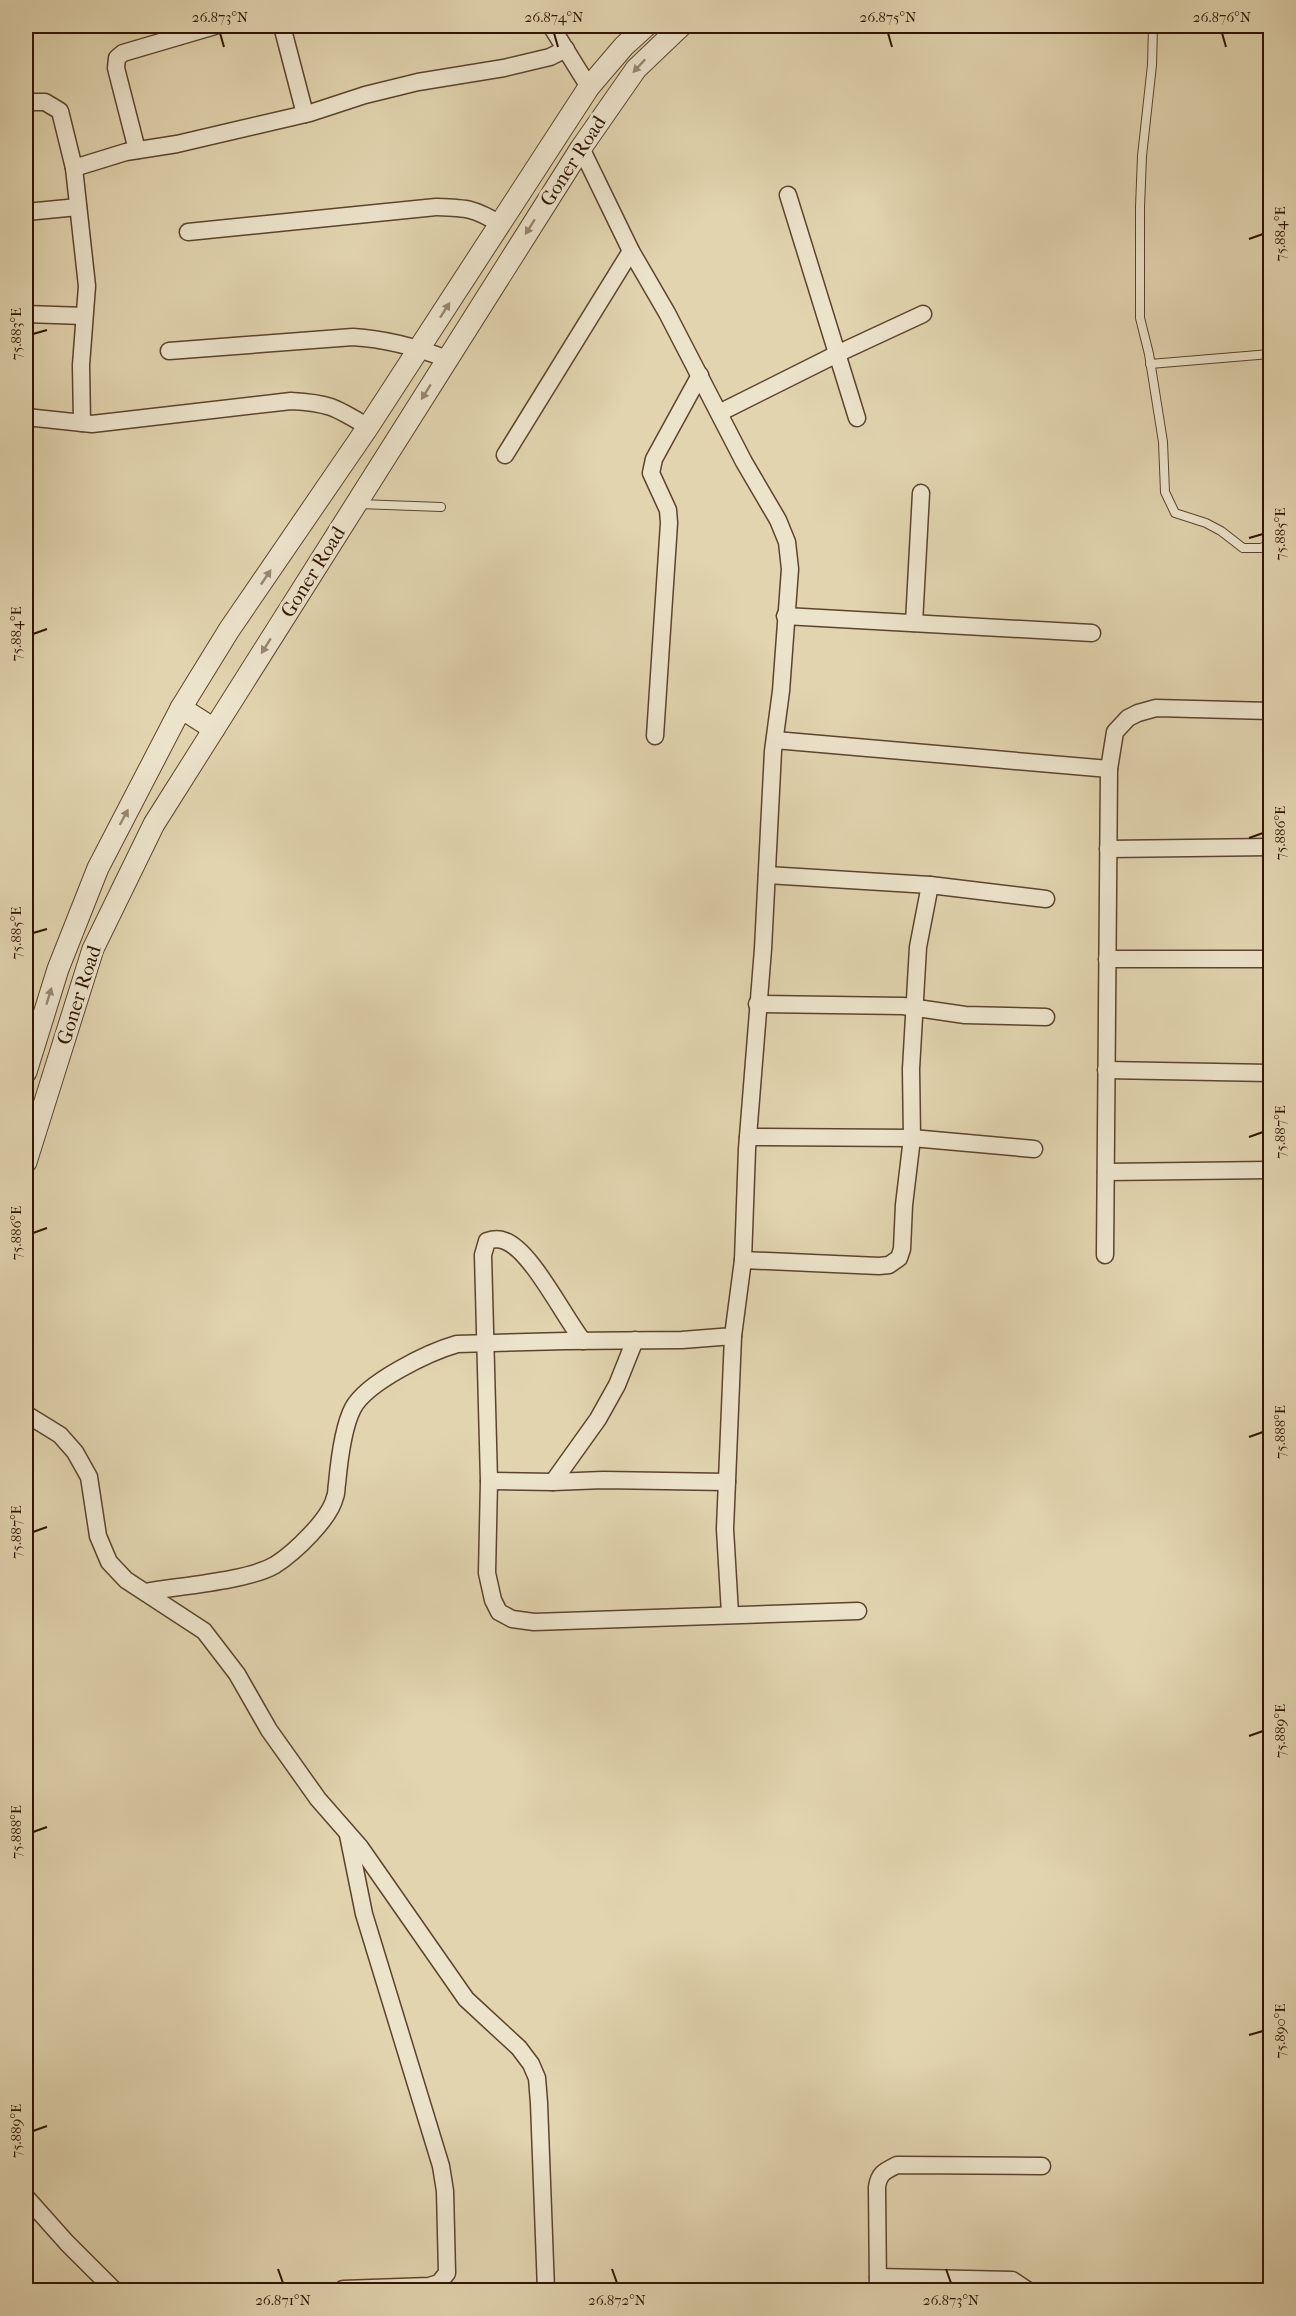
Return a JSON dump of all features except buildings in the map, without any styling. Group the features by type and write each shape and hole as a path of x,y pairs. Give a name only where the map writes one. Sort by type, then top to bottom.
{"street":[{"path":"137,150 116,68 117,58 123,52 214,26"},
{"path":"282,26 305,114"},
{"path":"551,26 589,87 607,110"},
{"name":"Goner Road","path":"26,1072 58,969 98,868 181,708 230,630 420,348 589,87 624,46 646,26"},
{"name":"Goner Road","path":"26,1161 36,1115 93,949 154,824 580,148 636,69 681,26"},
{"path":"74,168 137,150 177,144 305,114 365,95 418,82 504,68 550,57 566,49"},
{"path":"26,102 45,102 60,111 74,168 87,286 81,364 82,423"},
{"path":"560,131 580,148 631,251 778,520 787,542 790,570 781,691 774,740 767,875 748,1137 743,1260 734,1336 724,1529 730,1614"},
{"path":"788,195 857,418"},
{"path":"26,212 78,207"},
{"path":"188,232 436,207 478,211 500,224"},
{"path":"505,455 631,251"},
{"path":"26,314 84,316"},
{"path":"719,413 838,353 923,314"},
{"path":"169,351 353,337 381,339 420,348 447,359"},
{"path":"654,736 669,523 668,510 651,473 654,459 700,375"},
{"path":"26,417 92,424 291,401 322,403 336,407 368,427"},
{"path":"914,623 921,493"},
{"path":"785,616 1092,633"},
{"path":"181,708 214,729"},
{"path":"1105,1255 1109,769 1115,732 1128,718 1156,708 1270,711"},
{"path":"774,740 1109,769"},
{"path":"1108,849 1270,847"},
{"path":"767,875 930,885 1046,899"},
{"path":"743,1260 879,1266 889,1265 899,1258 902,1249 904,1205 912,1138 911,1069 918,947 930,885"},
{"path":"1107,959 1270,959"},
{"path":"758,1004 915,1008 965,1015 1046,1017"},
{"path":"1106,1070 1270,1072"},
{"path":"748,1137 912,1138 1034,1149"},
{"path":"1106,1172 1270,1170"},
{"path":"583,1341 524,1255 507,1241 495,1239 487,1241 483,1255 489,1481 487,1573 499,1612 512,1619 534,1622 858,1611"},
{"path":"145,1592 245,1575 274,1565 323,1521 331,1506 335,1498 346,1429 354,1407 374,1384 440,1349 457,1344 682,1340 734,1336"},
{"path":"553,1482 598,1419 617,1385 635,1340"},
{"path":"26,1414 60,1435 75,1452 89,1477 98,1536 109,1562 126,1580 204,1631 237,1674 269,1730 318,1799 393,1892 466,1999 519,2048 531,2064 537,2078 539,2103 546,2290"},
{"path":"489,1481 727,1482"},
{"path":"343,2289 429,2286 439,2283 447,2273 445,2191 441,2166 367,1925 348,1834"},
{"path":"1027,2290 1012,2280 878,2284 878,2177 884,2171 897,2165 1042,2166"},
{"path":"26,2197 67,2243 114,2290"}],"lane":[{"path":"1153,26 1152,65 1142,156 1140,318 1163,442 1165,492 1175,513 1206,523 1243,548 1261,548 1270,544"},
{"path":"1150,364 1270,354"},
{"path":"356,504 441,507"}]}
